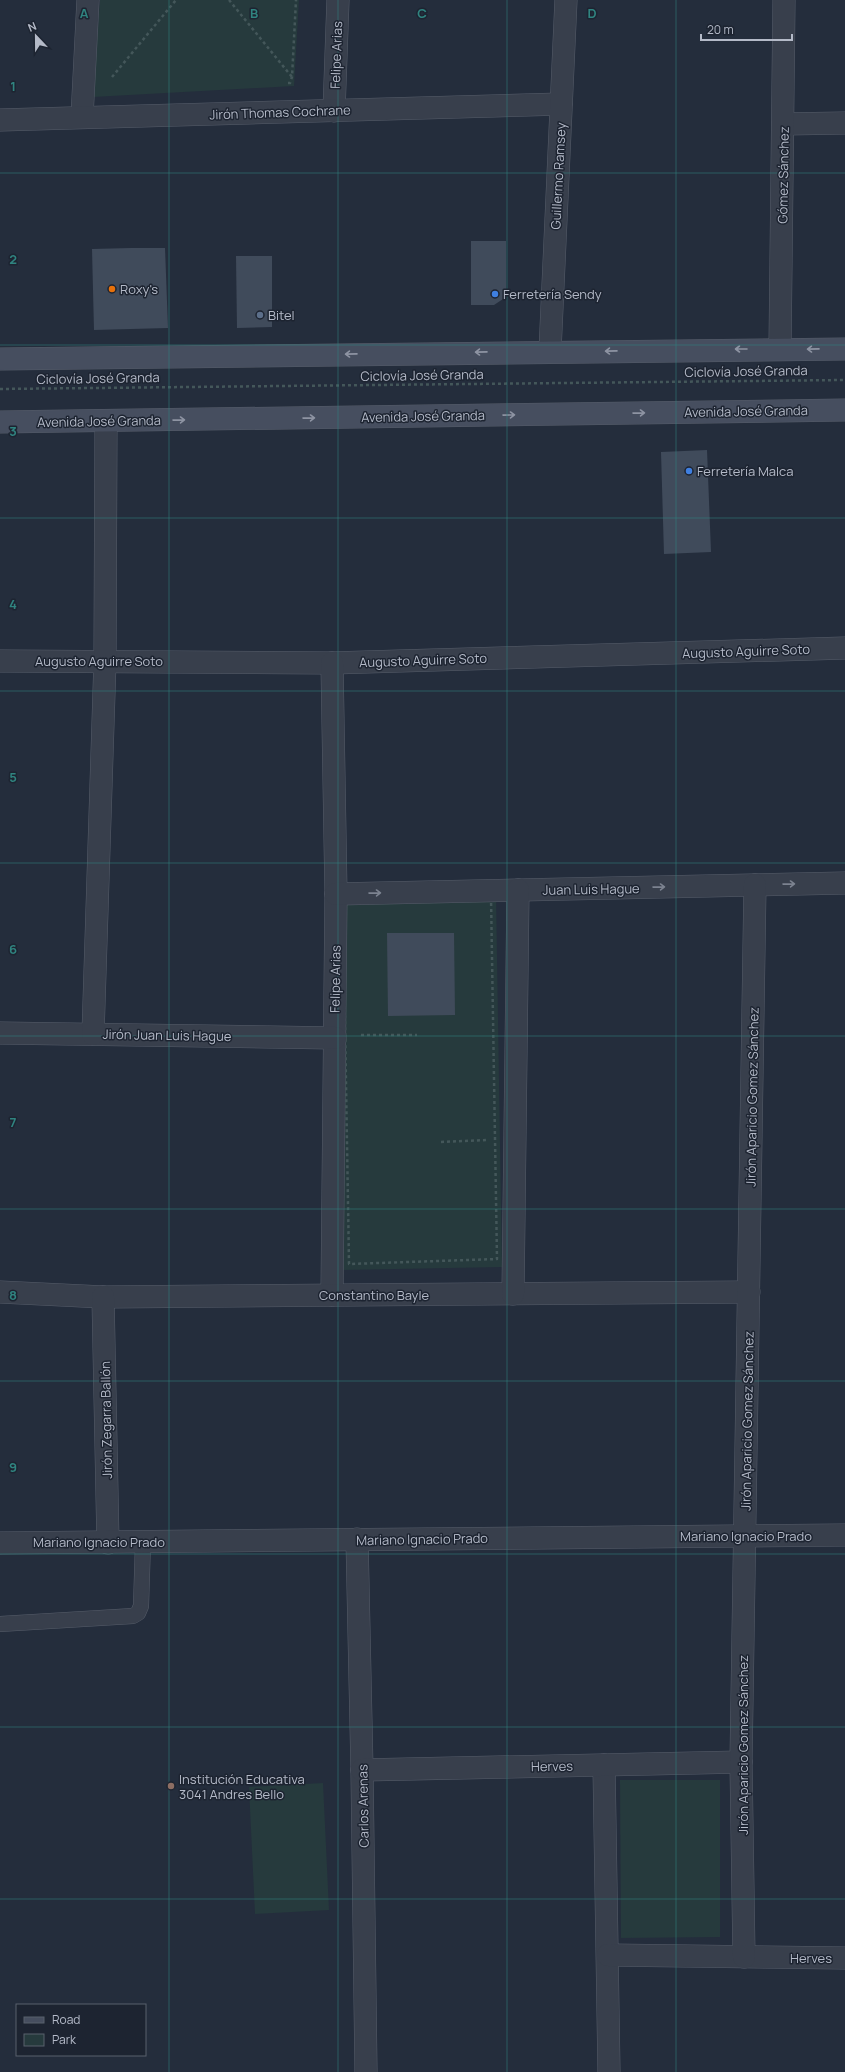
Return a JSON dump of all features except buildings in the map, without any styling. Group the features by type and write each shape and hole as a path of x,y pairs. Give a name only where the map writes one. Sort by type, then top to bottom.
{"main road":[{"path":"0,359 845,348"},
{"name":"Avenida José Granda","path":"0,422 845,410"}],"street":[{"path":"82,117 88,0"},
{"name":"Felipe Arias","path":"334,111 338,0"},
{"name":"Guillermo Ramsey","path":"550,352 566,0"},
{"name":"Gómez Sánchez","path":"780,349 784,0"},
{"name":"Jirón Thomas Cochrane","path":"0,120 561,104"},
{"path":"783,124 845,123"},
{"path":"93,1034 105,661 106,421"},
{"name":"Augusto Aguirre Soto","path":"0,661 332,663 845,648"},
{"name":"Felipe Arias","path":"332,663 340,1036 332,1295"},
{"name":"Juan Luis Hague","path":"336,894 845,883"},
{"name":"Jirón Aparicio Gomez Sánchez","path":"744,1957 741,1762 755,885"},
{"path":"513,1294 518,890"},
{"name":"Jirón Juan Luis Hague","path":"0,1033 340,1036"},
{"name":"Constantino Bayle","path":"0,1292 103,1297 748,1292"},
{"name":"Jirón Zegarra Ballón","path":"103,1297 108,1543"},
{"name":"Mariano Ignacio Prado","path":"0,1543 845,1535"},
{"name":"Carlos Arenas","path":"357,1539 366,2072"},
{"name":"Herves","path":"362,1770 741,1762"},
{"path":"604,1765 609,2072"},
{"name":"Herves","path":"608,1955 845,1958"}],"lane":[{"path":"0,1624 133,1616 138,1612 141,1606 143,1542"}],"path":[{"path":"107,83 176,0"},
{"path":"229,0 292,77"},
{"path":"283,84 290,83 292,77 296,0"},
{"name":"Ciclovía José Granda","path":"0,389 845,380"},
{"path":"491,897 495,1139 497,1259 349,1264 340,1036 343,900 491,897"},
{"path":"340,1036 417,1035"},
{"path":"441,1142 495,1139"}],"green space":[{"path":"100,0 299,0 294,86 93,97"},
{"path":"496,894 502,1267 343,1270 339,898"},
{"path":"620,1780 720,1780 720,1937 621,1938"},
{"path":"323,1783 329,1910 255,1914 249,1787"}],"place":[{"name":"Roxy's","path":"112,289"},
{"name":"Ferretería Sendy","path":"495,294"},
{"name":"Bitel","path":"260,315"},
{"name":"Ferretería Malca","path":"689,471"},
{"name":"Institución Educativa 3041 Andres Bello","path":"171,1786"}]}
